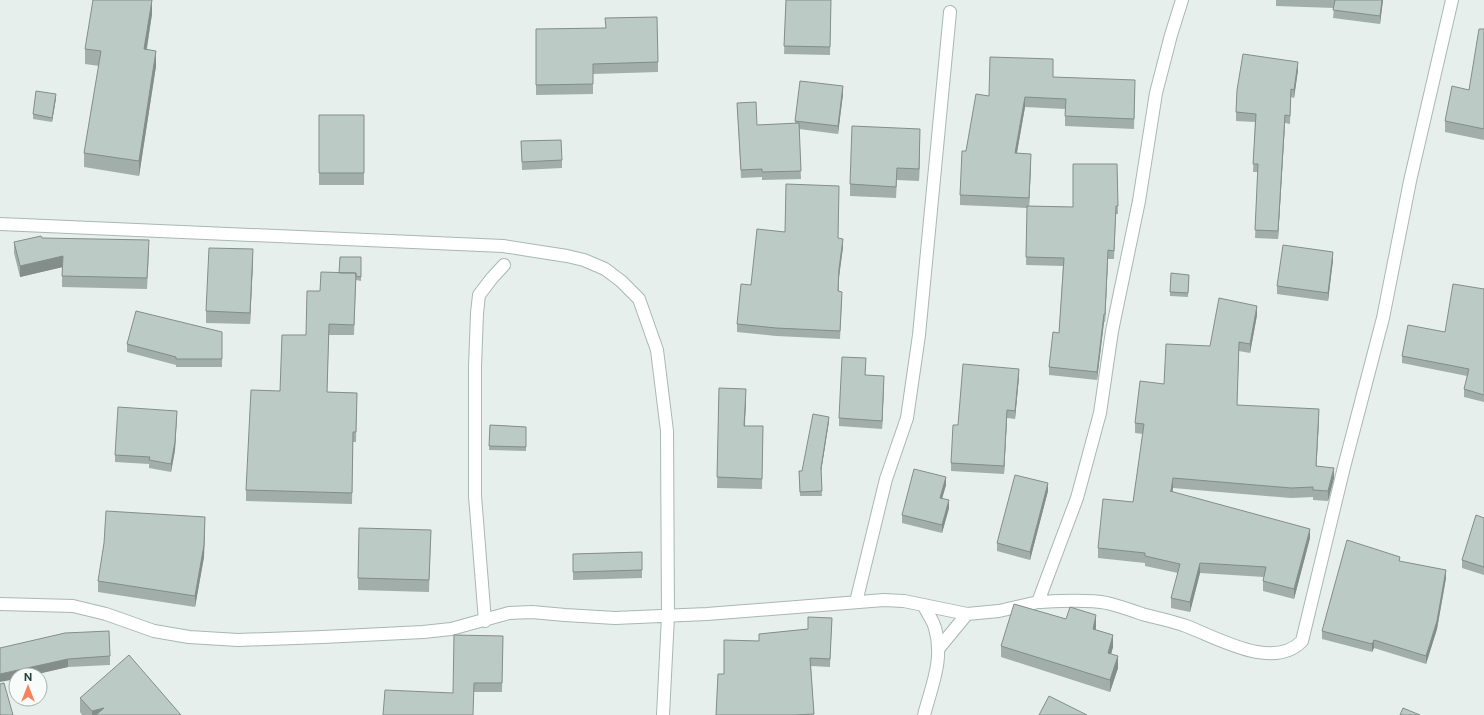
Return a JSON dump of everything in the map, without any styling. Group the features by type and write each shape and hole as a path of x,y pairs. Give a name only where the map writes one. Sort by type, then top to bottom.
{"street":[{"path":"1038,602 1077,498 1100,413 1112,331 1139,201 1156,93 1182,0"},
{"path":"0,604 73,606 106,614 154,631 188,637 238,640 424,632 451,629 509,614 532,612 615,618 668,616 884,600 904,601 967,614 999,611 1038,602 1069,600 1106,603 1185,626 1247,650 1281,653 1291,650 1302,641 1344,467 1383,318 1410,181 1452,0"},
{"path":"856,602 886,479 907,418 918,335 950,12"},
{"path":"0,224 503,246 584,260 604,269 621,281 639,299 657,350 668,431 668,616 663,715"},
{"path":"485,621 475,496 475,367 479,295 504,265"},
{"path":"924,606 934,626 939,648 938,664 924,715"},
{"path":"939,648 967,614"}],"building":[{"path":"93,0 152,0 144,49 156,51 139,161 84,153 101,51 85,49"},
{"path":"786,0 831,0 830,47 784,46"},
{"path":"1335,0 1382,0 1380,16 1333,10"},
{"path":"657,17 658,62 593,64 593,84 536,85 536,29 606,28 605,18"},
{"path":"1479,29 1484,29 1484,129 1445,121 1452,86 1469,90"},
{"path":"1243,54 1298,62 1294,90 1291,89 1290,116 1285,115 1278,231 1255,230 1258,164 1253,164 1256,114 1236,112 1237,90"},
{"path":"990,57 1053,59 1053,77 1135,80 1134,119 1065,116 1066,99 1025,97 1015,153 1031,154 1029,198 960,195 962,151 966,151 976,94 989,96"},
{"path":"800,81 843,86 838,126 795,121"},
{"path":"36,91 56,94 52,118 33,114"},
{"path":"756,102 757,125 799,123 801,171 762,172 762,169 741,170 737,103"},
{"path":"319,115 364,115 364,173 319,173"},
{"path":"852,126 920,129 919,169 897,168 896,187 850,184"},
{"path":"561,140 562,160 522,162 521,141"},
{"path":"1073,164 1117,164 1118,206 1116,206 1114,251 1108,250 1105,314 1097,372 1049,367 1053,332 1059,333 1064,258 1026,257 1027,206 1073,207"},
{"path":"786,184 839,186 838,238 843,239 838,291 842,292 840,331 776,328 737,324 741,284 751,285 757,229 785,232"},
{"path":"41,236 42,238 149,240 147,278 62,276 63,256 20,266 14,242"},
{"path":"1283,245 1333,252 1328,293 1277,286"},
{"path":"209,248 253,249 250,313 206,311"},
{"path":"340,257 361,257 361,277 356,276 356,273 339,273"},
{"path":"321,272 356,273 354,325 329,324 327,392 357,393 356,432 353,432 352,493 246,490 251,390 280,391 282,335 306,335 307,291 320,291"},
{"path":"1171,273 1189,275 1188,293 1170,292"},
{"path":"1453,284 1484,289 1484,395 1464,389 1469,369 1402,356 1408,325 1445,332"},
{"path":"1219,298 1257,306 1250,344 1239,342 1237,405 1319,409 1316,466 1334,468 1328,491 1313,490 1313,487 1291,488 1173,478 1170,491 1310,529 1294,589 1263,581 1266,567 1200,563 1190,602 1171,598 1180,564 1145,556 1145,553 1098,548 1103,499 1133,502 1144,424 1135,423 1140,381 1164,384 1166,344 1210,346"},
{"path":"136,311 222,332 222,359 176,359 176,357 127,344"},
{"path":"842,357 866,358 865,375 884,376 882,421 839,418"},
{"path":"963,364 1019,369 1015,411 1007,410 1004,466 951,463 953,425 958,425"},
{"path":"719,388 746,389 744,426 763,426 762,479 717,477"},
{"path":"118,407 177,411 175,442 171,464 149,460 150,457 115,455"},
{"path":"813,414 829,417 821,468 822,491 800,492 799,471 802,471"},
{"path":"490,425 526,427 526,447 489,446"},
{"path":"914,469 946,477 940,498 949,500 942,525 902,515"},
{"path":"1015,475 1048,483 1030,552 997,543"},
{"path":"106,511 205,517 204,545 195,596 98,581 104,543"},
{"path":"1476,515 1484,518 1484,567 1462,560"},
{"path":"359,528 431,530 429,580 358,578"},
{"path":"1347,540 1400,557 1399,561 1446,570 1437,621 1426,656 1374,640 1372,644 1322,631"},
{"path":"642,552 642,570 573,572 573,554"},
{"path":"1014,604 1066,619 1070,607 1096,615 1093,629 1113,635 1108,653 1118,656 1110,680 1001,646"},
{"path":"808,617 832,618 830,659 810,658 814,714 716,715 718,674 724,674 724,640 759,641 759,634 808,629"},
{"path":"109,631 110,656 68,659 32,667 8,667 8,672 0,674 0,648 65,633"},
{"path":"454,635 503,636 502,683 474,683 473,715 383,715 385,690 453,693"},
{"path":"129,655 181,715 96,715 104,708 92,711 80,698"},
{"path":"4,683 8,697 8,707 11,707 13,715 0,715 0,684"},
{"path":"1049,696 1087,715 1039,715"},
{"path":"1403,708 1420,715 1400,715"}]}
